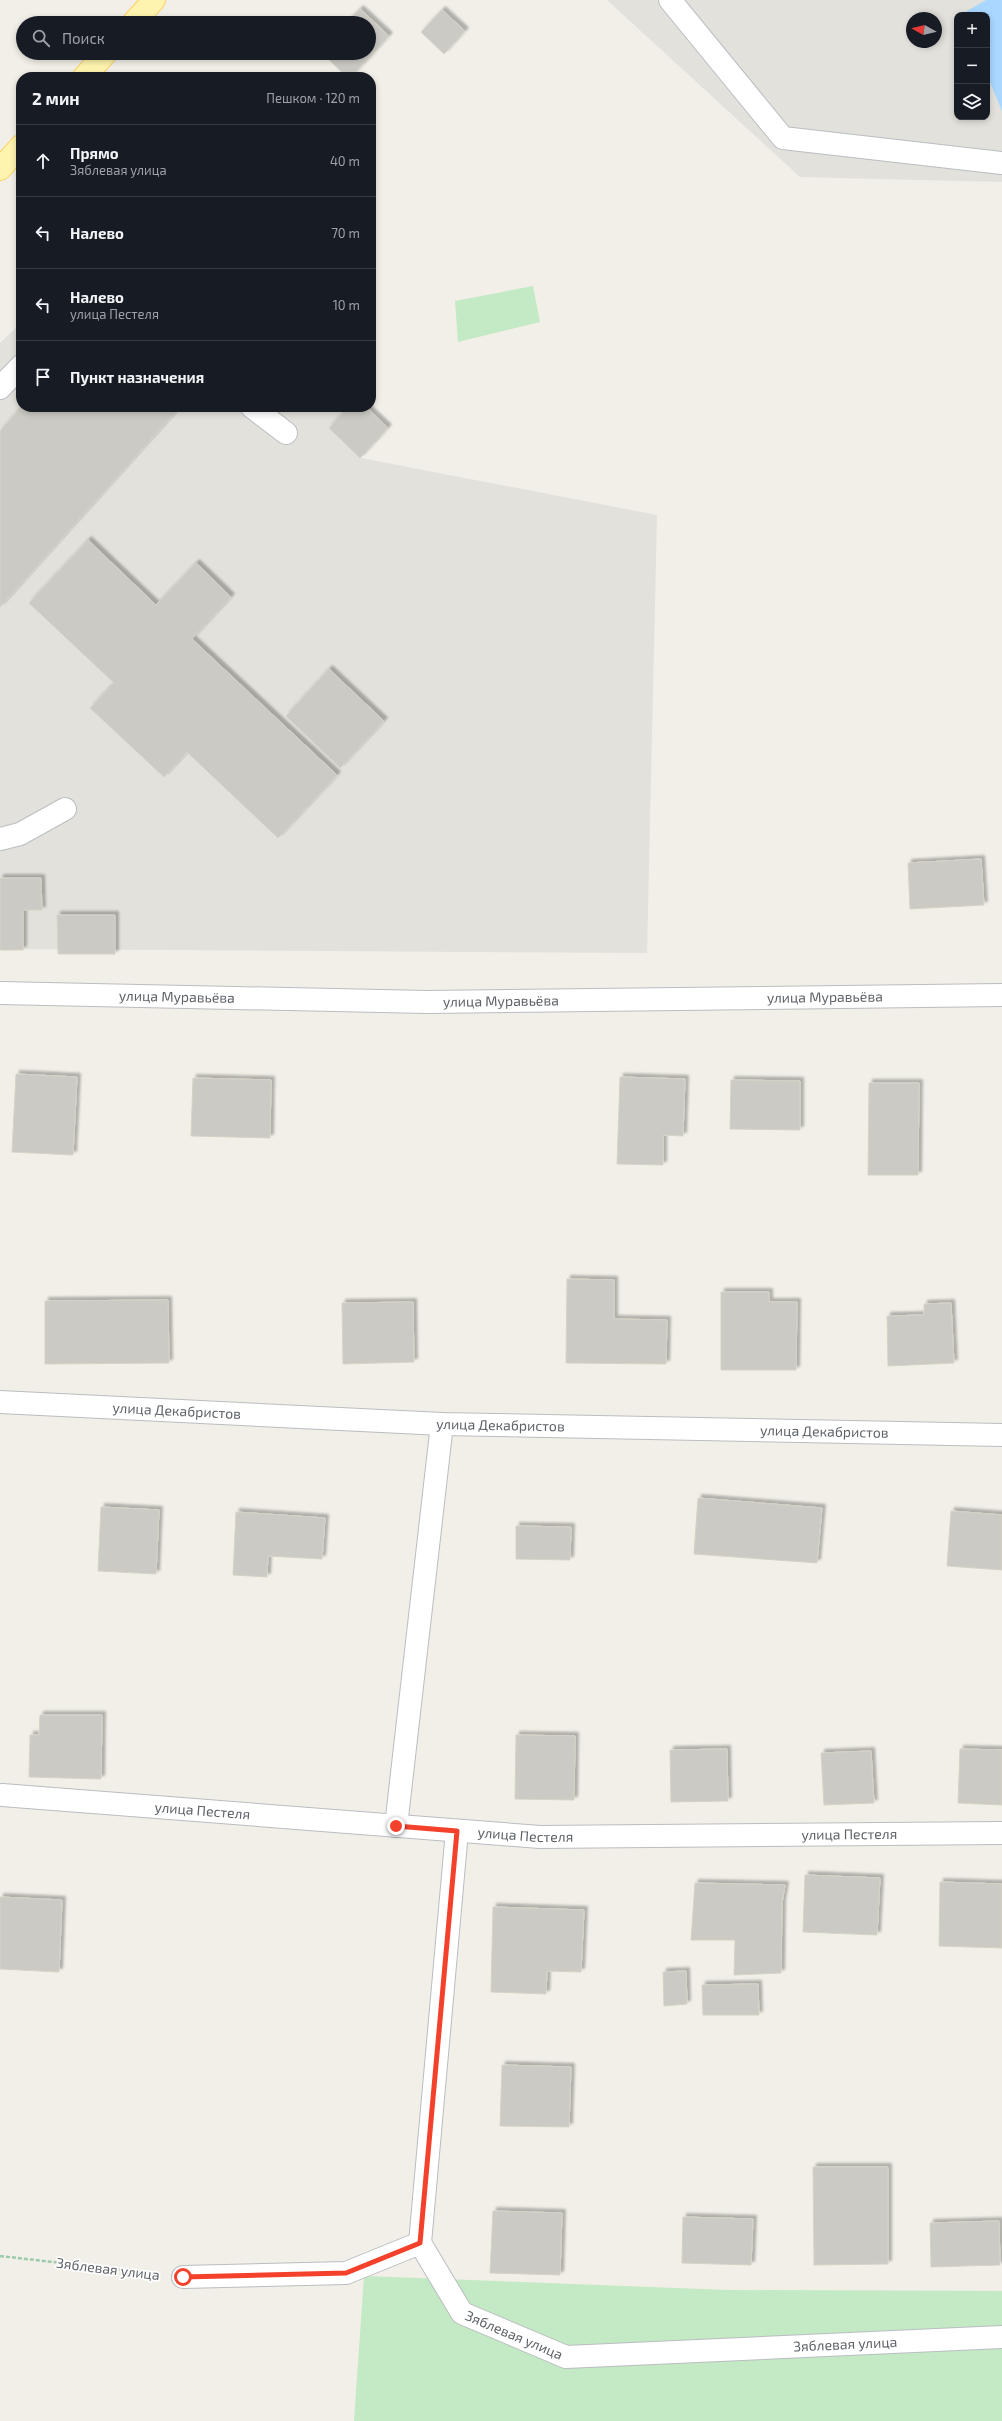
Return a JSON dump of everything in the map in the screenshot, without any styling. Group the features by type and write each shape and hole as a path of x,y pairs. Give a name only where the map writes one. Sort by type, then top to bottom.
{"main road":[{"path":"139,16 154,0"},
{"path":"89,72 100,60"},
{"path":"0,169 16,151"}],"street":[{"path":"670,0 783,138 1002,163"},
{"path":"0,388 16,371"},
{"path":"259,412 286,433"},
{"path":"0,840 20,834 65,809"},
{"name":"улица Муравьёва","path":"0,993 427,1002 1002,995"},
{"name":"улица Декабристов","path":"0,1402 442,1424 1002,1435"},
{"path":"396,1826 442,1424"},
{"name":"улица Пестеля","path":"2,1795 540,1838 1002,1833"},
{"path":"183,2277 346,2273 420,2243 457,1831"},
{"name":"Зяблевая улица","path":"420,2243 462,2313 566,2357 1002,2337"}],"path":[{"name":"Зяблевая улица","path":"0,2256 183,2277"}],"shaded area":[{"path":"607,0 1002,0 1002,182 800,177"},
{"path":"16,328 16,412 371,412 388,428 361,458 657,515 647,953 0,949 0,343"}],"green space":[{"path":"533,286 540,322 458,342 455,301"},
{"path":"364,2276 728,2290 1002,2291 1002,2421 354,2421"}],"water":[{"path":"986,0 1002,0 1002,111 990,82 990,12 965,12"}],"building":[{"path":"360,9 368,16 353,16"},
{"path":"442,10 465,31 444,54 421,32"},
{"path":"376,24 389,36 376,50"},
{"path":"329,60 367,60 356,72 342,72"},
{"path":"17,412 176,412 0,607 0,431"},
{"path":"343,412 371,412 388,428 360,458 329,428"},
{"path":"88,540 156,605 196,563 231,597 192,639 337,775 278,838 187,752 164,777 90,708 114,683 29,603"},
{"path":"329,669 384,721 340,768 286,716"},
{"path":"981,859 984,905 910,909 908,863"},
{"path":"0,878 41,878 42,910 23,910 23,950 0,950"},
{"path":"57,915 115,915 115,954 58,954"},
{"path":"16,1074 77,1077 73,1155 12,1152"},
{"path":"620,1077 685,1079 683,1136 663,1135 663,1165 617,1164"},
{"path":"193,1078 271,1080 270,1138 191,1136"},
{"path":"731,1080 800,1081 800,1130 730,1129"},
{"path":"869,1083 919,1083 918,1175 868,1175"},
{"path":"567,1279 614,1280 614,1319 667,1320 666,1364 566,1363"},
{"path":"721,1292 769,1292 769,1302 797,1302 796,1370 721,1370"},
{"path":"168,1300 169,1363 45,1364 45,1301"},
{"path":"413,1302 414,1362 343,1364 342,1303"},
{"path":"951,1303 954,1363 888,1366 887,1316 924,1315 924,1304"},
{"path":"698,1498 822,1508 817,1563 694,1554"},
{"path":"101,1507 159,1510 156,1574 98,1571"},
{"path":"951,1511 1002,1515 1002,1570 947,1566"},
{"path":"236,1512 325,1518 322,1559 268,1556 267,1577 233,1575"},
{"path":"516,1526 571,1527 570,1560 516,1559"},
{"path":"40,1715 102,1715 101,1779 29,1777 30,1735 39,1735"},
{"path":"516,1735 575,1736 574,1800 515,1799"},
{"path":"727,1749 728,1801 671,1802 670,1750"},
{"path":"960,1749 1002,1750 1002,1805 958,1803"},
{"path":"871,1751 874,1803 824,1805 821,1753"},
{"path":"805,1875 880,1878 877,1935 803,1932"},
{"path":"940,1882 1002,1884 1002,1948 939,1946"},
{"path":"695,1883 785,1885 782,1903 781,1973 734,1975 735,1940 691,1940"},
{"path":"0,1897 62,1900 59,1972 0,1969"},
{"path":"493,1907 584,1910 581,1972 547,1971 546,1994 491,1992"},
{"path":"686,1971 687,2004 664,2006 663,1972"},
{"path":"758,1984 759,2015 703,2015 702,1985"},
{"path":"502,2065 571,2067 569,2127 500,2126"},
{"path":"813,2167 888,2167 888,2264 814,2265"},
{"path":"493,2211 562,2213 560,2275 490,2273"},
{"path":"683,2217 753,2219 751,2265 682,2263"},
{"path":"999,2221 1000,2265 931,2267 930,2223"}],"route":[{"path":"183,2277 346,2273 420,2243 457,1831 396,1826"}]}
